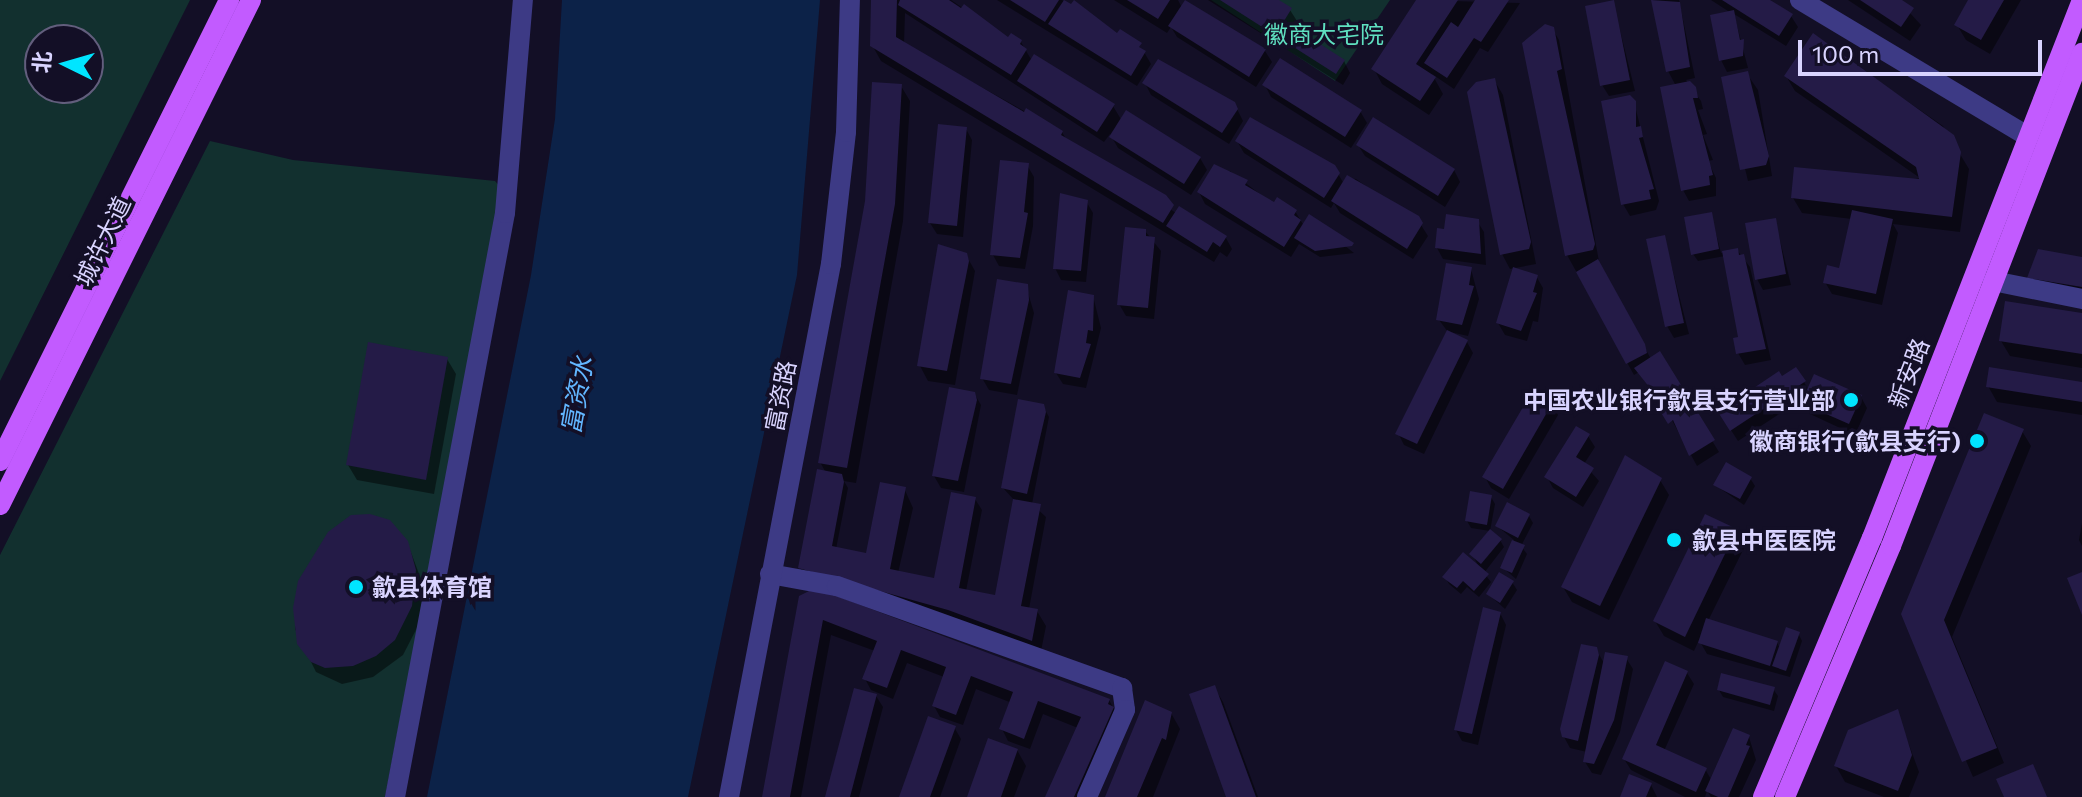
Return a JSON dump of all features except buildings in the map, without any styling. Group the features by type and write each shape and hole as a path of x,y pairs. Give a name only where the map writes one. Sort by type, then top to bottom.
{"main road":[{"name":"城许大道","path":"0,461 229,0"},
{"name":"城许大道","path":"0,505 251,0"},
{"name":"新安路","path":"1763,797 1877,525 2082,0"},
{"name":"新安路","path":"1785,797 1891,546 2082,53"}],"street":[{"path":"395,797 505,213 523,0"},
{"name":"富资路","path":"729,797 837,222 850,0"},
{"path":"1800,0 2027,136"},
{"path":"1993,281 2082,299"},
{"path":"770,574 837,586 1122,688 1125,710 1087,797"}],"green space":[{"path":"0,0 190,0 0,381"},
{"name":"徽商大宅院","path":"1211,0 1390,0 1335,81"},
{"path":"210,141 293,160 495,181 502,189 385,797 0,797 0,555"}],"water":[{"name":"富资水","path":"562,0 820,0 797,275 688,797 427,797 531,275 555,119"}],"place":[{"name":"中国农业银行歙县支行营业部","path":"1851,400"},
{"name":"徽商银行(歙县支行)","path":"1977,441"},
{"name":"歙县中医医院","path":"1674,540"},
{"name":"歙县体育馆","path":"356,587"}]}
